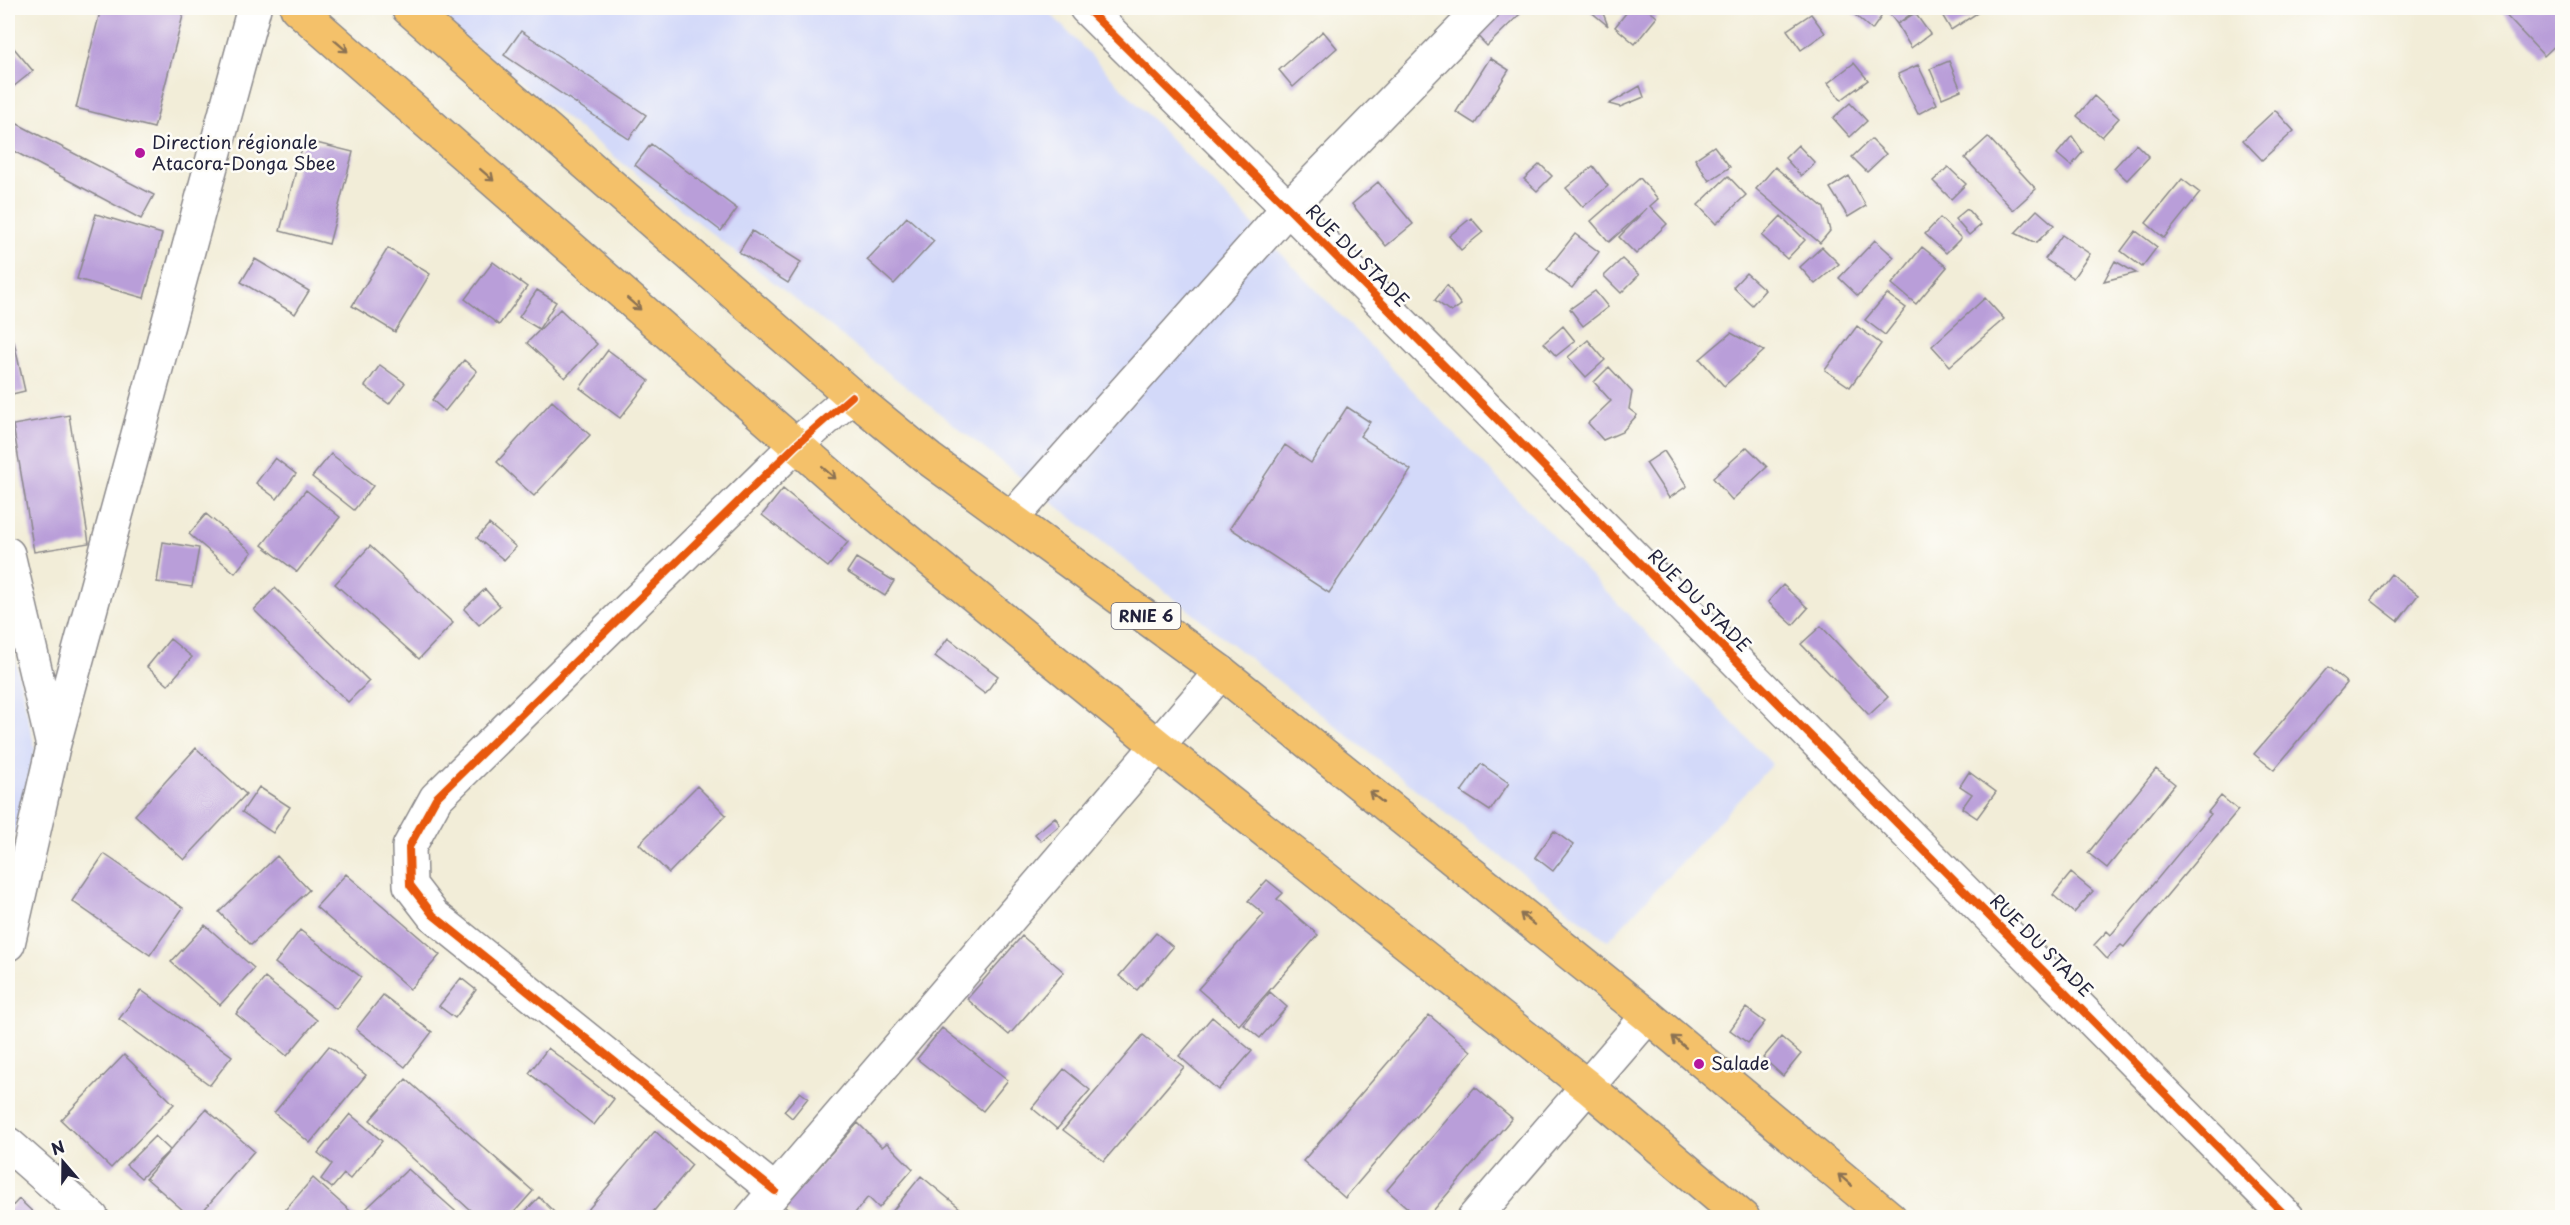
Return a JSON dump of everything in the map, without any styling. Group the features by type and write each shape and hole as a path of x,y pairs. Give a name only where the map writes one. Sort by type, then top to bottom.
{"main road":[{"path":"297,8 877,516 1157,745 1588,1087 1743,1218"},
{"name":"RNIE 6","path":"408,8 852,396 929,459 1221,672 1648,1016 1890,1218"}],"street":[{"path":"8,944 53,747 254,8"},
{"name":"RUE DU STADE","path":"1086,8 1288,208 2288,1218"},
{"path":"1012,518 1288,208 1483,8"},
{"path":"775,1191 433,915 410,885 410,847 436,798 796,445 852,396"},
{"path":"8,554 53,747"},
{"path":"752,1218 1221,672"},
{"path":"1474,1218 1648,1016"},
{"path":"8,1144 92,1218"}],"shaded area":[{"path":"426,8 1045,8 1772,764 1608,941"},
{"path":"8,626 35,749 8,861"}],"building":[{"path":"101,8 185,8 154,128 76,108"},
{"path":"1490,8 1516,8 1521,13 1487,46 1469,27"},
{"path":"1601,8 1608,26 1589,10"},
{"path":"1630,8 1646,8 1657,17 1635,44 1615,27"},
{"path":"1847,8 1873,8 1881,17 1872,30"},
{"path":"1885,8 1919,8 1897,24"},
{"path":"1938,8 1985,8 1951,30"},
{"path":"2499,8 2562,8 2562,39 2544,56"},
{"path":"1915,13 1930,34 1911,48 1897,24"},
{"path":"1811,14 1825,33 1801,50 1787,30"},
{"path":"521,31 646,115 629,139 504,55"},
{"path":"1323,31 1337,48 1293,87 1279,70"},
{"path":"8,41 33,71 8,91"},
{"path":"1490,58 1509,70 1475,124 1456,112"},
{"path":"1949,61 1961,90 1942,98 1930,69"},
{"path":"1854,63 1868,80 1841,100 1828,83"},
{"path":"1918,65 1937,104 1918,114 1898,74"},
{"path":"1640,86 1644,97 1620,107 1609,104"},
{"path":"2094,96 2119,118 2102,137 2077,116"},
{"path":"1850,103 1867,121 1850,137 1833,118"},
{"path":"2275,110 2294,131 2262,160 2243,140"},
{"path":"8,119 154,195 141,219 8,148"},
{"path":"2072,136 2083,152 2071,166 2057,154"},
{"path":"1988,137 2036,189 2013,210 1965,158"},
{"path":"1871,139 1886,154 1867,172 1852,157"},
{"path":"304,140 353,152 329,244 280,231"},
{"path":"651,144 737,209 721,231 635,165"},
{"path":"2136,144 2149,157 2127,180 2114,168"},
{"path":"1798,145 1815,163 1801,176 1785,158"},
{"path":"1714,146 1730,167 1709,181 1695,159"},
{"path":"1540,164 1552,176 1537,191 1524,179"},
{"path":"1593,166 1608,186 1583,207 1566,188"},
{"path":"1775,167 1824,208 1830,231 1820,243 1756,189"},
{"path":"1948,167 1966,184 1951,199 1933,181"},
{"path":"1728,176 1746,195 1716,224 1698,205"},
{"path":"1849,176 1866,206 1848,217 1830,188"},
{"path":"1640,178 1658,199 1650,206 1667,224 1636,254 1619,237 1647,208 1609,242 1591,221"},
{"path":"2182,179 2200,193 2164,238 2146,223"},
{"path":"1378,182 1413,224 1386,246 1352,204"},
{"path":"1967,209 1981,225 1969,235 1955,219"},
{"path":"2037,210 2054,225 2036,243 2015,233"},
{"path":"96,214 162,234 144,298 77,279"},
{"path":"1781,216 1805,240 1787,259 1762,236"},
{"path":"907,217 934,241 894,284 867,260"},
{"path":"1471,218 1483,232 1461,250 1449,236"},
{"path":"1940,218 1961,238 1946,253 1925,234"},
{"path":"752,231 801,262 788,283 739,252"},
{"path":"2136,231 2157,247 2142,267 2121,251"},
{"path":"1575,234 1599,252 1572,288 1547,269"},
{"path":"2062,235 2090,254 2073,278 2045,259"},
{"path":"1875,240 1894,257 1858,296 1839,278"},
{"path":"1822,247 1839,264 1815,284 1800,267"},
{"path":"1922,247 1947,267 1916,304 1892,284"},
{"path":"388,248 430,274 395,332 352,306"},
{"path":"255,259 309,291 295,314 241,282"},
{"path":"1622,259 1639,275 1621,293 1604,276"},
{"path":"2115,261 2136,273 2104,281"},
{"path":"493,262 527,287 499,325 465,299"},
{"path":"1746,273 1765,290 1752,305 1733,287"},
{"path":"1447,285 1461,305 1451,312 1435,300"},
{"path":"537,290 556,302 539,329 519,317"},
{"path":"1595,291 1608,307 1583,326 1570,309"},
{"path":"1887,294 1906,308 1885,335 1865,320"},
{"path":"1985,298 2004,319 1950,366 1932,346"},
{"path":"560,309 597,344 565,378 527,343"},
{"path":"1563,326 1575,341 1556,356 1544,343"},
{"path":"1857,326 1881,344 1850,387 1825,370"},
{"path":"1731,333 1764,351 1724,386 1700,359"},
{"path":"1588,340 1605,360 1586,377 1568,357"},
{"path":"14,342 25,391 8,395 8,344"},
{"path":"608,350 649,381 620,418 580,388"},
{"path":"464,360 477,371 445,411 432,400"},
{"path":"380,365 405,383 389,404 365,386"},
{"path":"1609,367 1632,392 1629,409 1637,415 1622,432 1603,440 1588,423 1611,401 1594,382"},
{"path":"552,401 590,435 534,496 497,462"},
{"path":"1347,407 1370,422 1360,436 1411,470 1329,593 1230,528 1285,445 1311,463"},
{"path":"69,415 89,543 34,552 13,425"},
{"path":"1747,447 1767,467 1732,500 1713,478"},
{"path":"1664,451 1687,486 1669,498 1646,463"},
{"path":"331,454 373,486 354,510 312,477"},
{"path":"275,458 296,474 277,499 256,483"},
{"path":"783,489 848,542 828,567 762,515"},
{"path":"306,490 340,517 297,572 262,545"},
{"path":"206,514 252,552 235,573 189,534"},
{"path":"489,524 516,547 504,560 477,538"},
{"path":"163,542 199,548 192,587 157,582"},
{"path":"370,546 453,623 419,659 335,584"},
{"path":"856,558 894,581 885,596 847,572"},
{"path":"2391,574 2418,595 2398,621 2371,600"},
{"path":"1783,585 1808,608 1793,625 1768,602"},
{"path":"275,588 369,681 348,702 254,610"},
{"path":"485,589 500,606 479,625 464,609"},
{"path":"1821,626 1888,697 1869,715 1801,644"},
{"path":"948,638 998,676 985,694 935,656"},
{"path":"170,639 192,657 168,685 147,667"},
{"path":"2328,667 2347,683 2274,770 2254,754"},
{"path":"196,748 246,794 184,860 135,815"},
{"path":"1481,764 1509,783 1490,811 1461,792"},
{"path":"2156,769 2175,784 2107,868 2088,853"},
{"path":"1969,772 1996,792 1977,818 1962,808 1972,794 1960,786"},
{"path":"697,786 726,815 669,873 639,844"},
{"path":"259,787 290,807 273,833 242,812"},
{"path":"2221,796 2238,810 2124,947 2121,945 2107,959 2094,945 2107,931 2111,935 2211,814 2208,812"},
{"path":"1055,817 1060,825 1041,841 1035,834"},
{"path":"1554,831 1573,845 1553,871 1535,857"},
{"path":"104,854 183,908 150,955 72,901"},
{"path":"277,856 309,890 251,945 219,912"},
{"path":"2071,873 2093,891 2074,913 2053,895"},
{"path":"346,874 440,955 410,989 316,907"},
{"path":"1267,880 1283,893 1277,899 1318,935 1239,1025 1198,989 1264,914 1248,901"},
{"path":"205,925 254,968 220,1005 171,962"},
{"path":"300,930 361,977 336,1009 275,963"},
{"path":"1156,933 1173,947 1137,990 1119,976"},
{"path":"1022,936 1064,972 1009,1035 967,999"},
{"path":"265,978 317,1020 287,1056 236,1014"},
{"path":"461,978 476,990 455,1018 439,1006"},
{"path":"141,990 232,1056 210,1085 119,1019"},
{"path":"1270,992 1287,1007 1260,1038 1243,1024"},
{"path":"383,995 432,1032 405,1067 356,1029"},
{"path":"1746,1008 1765,1022 1748,1043 1730,1030"},
{"path":"1429,1015 1471,1051 1345,1198 1303,1161"},
{"path":"1212,1017 1252,1051 1218,1090 1179,1056"},
{"path":"942,1028 1008,1080 983,1111 917,1059"},
{"path":"1143,1035 1184,1067 1104,1161 1063,1130"},
{"path":"1781,1037 1801,1054 1783,1076 1763,1058"},
{"path":"329,1046 366,1075 310,1143 274,1113"},
{"path":"548,1048 614,1099 594,1125 529,1073"},
{"path":"124,1055 174,1104 111,1168 61,1120"},
{"path":"1064,1069 1090,1090 1057,1129 1032,1108"},
{"path":"406,1079 533,1191 509,1218 479,1218 370,1120"},
{"path":"1475,1087 1512,1118 1427,1218 1419,1218 1387,1190"},
{"path":"800,1092 808,1098 792,1118 784,1111"},
{"path":"206,1109 254,1151 197,1218 192,1218 146,1178"},
{"path":"350,1114 382,1141 350,1179 344,1174 332,1188 321,1179 332,1164 318,1153"},
{"path":"858,1123 882,1147 887,1143 913,1169 879,1208 868,1197 851,1218 797,1218 784,1206"},
{"path":"655,1131 692,1165 648,1218 581,1218"},
{"path":"155,1136 170,1150 141,1178 126,1165"},
{"path":"408,1169 463,1218 376,1218 366,1209"},
{"path":"921,1176 972,1218 896,1218 891,1213"},
{"path":"313,1178 358,1218 278,1218"},
{"path":"539,1197 560,1218 519,1218"},
{"path":"19,1199 37,1216 36,1218 8,1216 8,1211"}],"cycle path":[{"path":"1086,8 1288,208 2288,1218"},
{"path":"775,1191 433,915 410,885 409,847 436,798 796,445 852,396"}],"place":[{"name":"Direction régionale Atacora-Donga Sbee","path":"140,153"},
{"name":"Salade","path":"1699,1064"}]}
